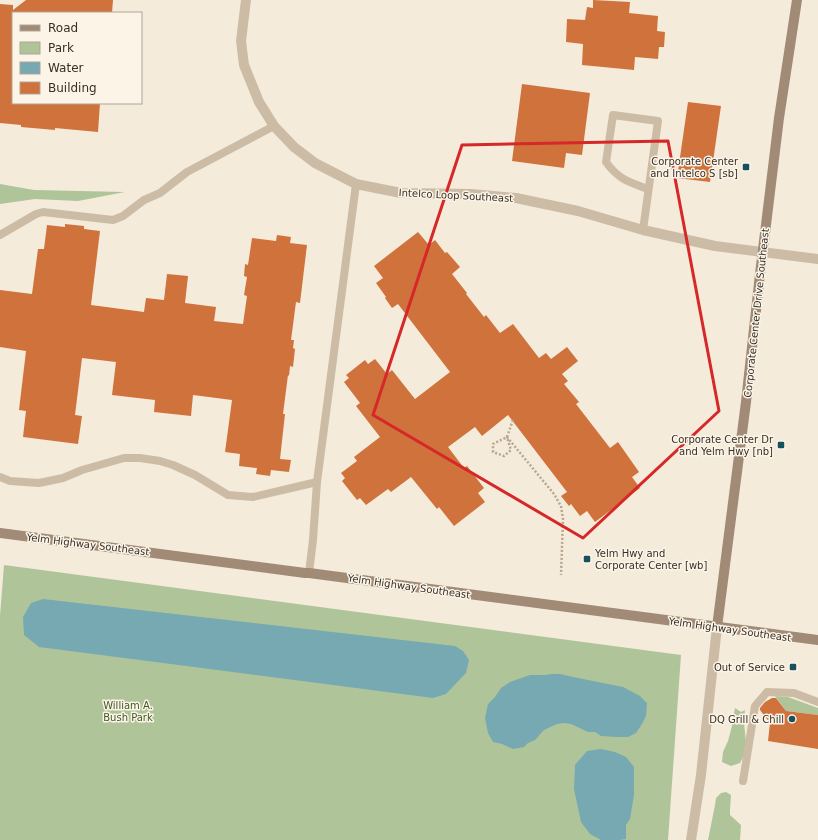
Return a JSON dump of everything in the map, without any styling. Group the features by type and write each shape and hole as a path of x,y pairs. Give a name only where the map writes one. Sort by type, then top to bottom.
{"main road":[{"name":"Corporate Center Drive Southeast","path":"717,627 746,402 762,252 779,118 797,0"},
{"name":"Yelm Highway Southeast","path":"0,533 818,640"}],"street":[{"name":"Intelco Loop Southeast","path":"246,0 241,41 244,65 259,102 274,126 294,147 315,163 356,184 400,193 471,194 516,198 578,211 643,230 715,246 818,259"},
{"path":"691,840 701,775 717,627"}],"lane":[{"path":"643,230 658,121 613,115 606,162 623,180 648,189"},
{"path":"0,235 42,212 113,220 123,216 144,200 160,193 187,172 274,126"},
{"path":"309,573 317,482 356,184"},
{"path":"0,477 10,481 39,483 63,478 89,468 124,458 140,458 160,461 173,465 194,475 228,495 253,498 317,482"},
{"path":"743,781 754,706 767,692 794,693 818,702"}],"path":[{"path":"507,437 493,444 493,452 504,456 511,450 507,437 513,420"},
{"path":"507,437 554,494 561,506 563,519 561,575"}],"highlighted area":[{"path":"668,141 719,411 583,538 373,415 462,145"}],"green space":[{"path":"0,184 34,190 125,192 78,201 35,199 0,204"},
{"name":"William A. Bush Park","path":"4,565 681,655 668,840 0,840 0,616"},
{"path":"775,696 788,697 818,708 818,715 786,711"},
{"path":"735,708 741,712 745,710 744,723 746,742 745,753 740,763 731,766 722,762 723,752 728,741"},
{"path":"726,792 731,795 730,815 741,825 740,840 708,840 716,798 721,793"}],"water":[{"path":"43,599 455,646 463,651 469,660 466,673 446,694 433,698 39,647 24,635 23,617 31,603"},
{"path":"560,674 623,687 640,696 647,703 646,716 642,724 636,733 628,737 601,736 595,732 588,732 571,724 564,723 557,724 544,730 535,740 528,743 524,747 513,749 493,742 488,733 485,718 488,704 501,688 510,682 530,675"},
{"path":"601,749 615,752 626,757 634,767 634,795 630,819 626,825 626,839 601,840 590,834 581,822 574,789 575,765 587,751"}],"building":[{"path":"26,0 113,0 112,12 12,12 12,104 100,104 98,132 55,128 55,130 21,127 21,125 0,123 0,4 13,5 13,10"},
{"path":"593,0 630,2 629,13 658,16 657,31 665,32 664,47 659,47 658,59 635,57 634,70 582,65 583,44 566,42 567,19 585,20 587,7 593,8"},
{"path":"522,84 590,93 582,155 566,153 564,168 512,161"},
{"path":"688,102 721,106 710,182 677,178"},
{"path":"65,224 84,226 84,229 100,231 91,305 144,312 146,298 164,300 167,274 188,276 185,303 216,307 214,321 243,324 247,296 244,295 247,277 244,276 245,264 248,265 252,238 276,241 277,235 291,237 290,243 307,245 300,303 296,302 291,340 294,340 293,348 295,349 293,367 290,366 289,376 288,375 283,414 285,414 280,459 291,460 289,472 271,470 270,476 256,474 257,468 239,466 240,454 225,452 232,400 193,395 191,416 154,412 155,400 112,395 116,362 82,358 75,415 82,416 78,444 23,437 26,411 19,410 26,351 0,347 0,290 32,294 38,249 44,249 47,225 65,227"},
{"path":"418,232 429,245 435,240 445,253 447,252 460,267 452,274 484,317 486,315 500,333 513,324 539,358 546,353 551,359 567,347 578,361 562,374 568,381 564,384 579,402 576,404 610,448 618,442 639,472 632,477 640,488 595,522 587,511 580,516 571,504 569,506 561,496 567,492 508,415 482,436 475,427 448,447 464,468 467,466 484,488 478,493 485,502 454,526 439,507 437,509 411,477 391,492 388,489 366,505 360,498 357,500 342,481 345,478 341,473 357,461 354,457 380,437 356,406 360,403 344,382 349,378 346,375 365,360 368,364 375,359 387,374 392,370 415,399 450,372 398,304 392,308 376,283 383,278 374,266"},
{"name":"DQ Grill & Chill","path":"772,698 776,698 786,711 818,715 818,749 768,741 770,723 760,708 765,702"}],"place":[{"name":"Corporate Center and Intelco S [sb]","path":"746,167"},
{"name":"Corporate Center Dr and Yelm Hwy [nb]","path":"781,445"},
{"name":"Yelm Hwy and Corporate Center [wb]","path":"587,559"},
{"name":"Out of Service","path":"793,667"},
{"name":"DQ Grill & Chill","path":"792,719"}]}
